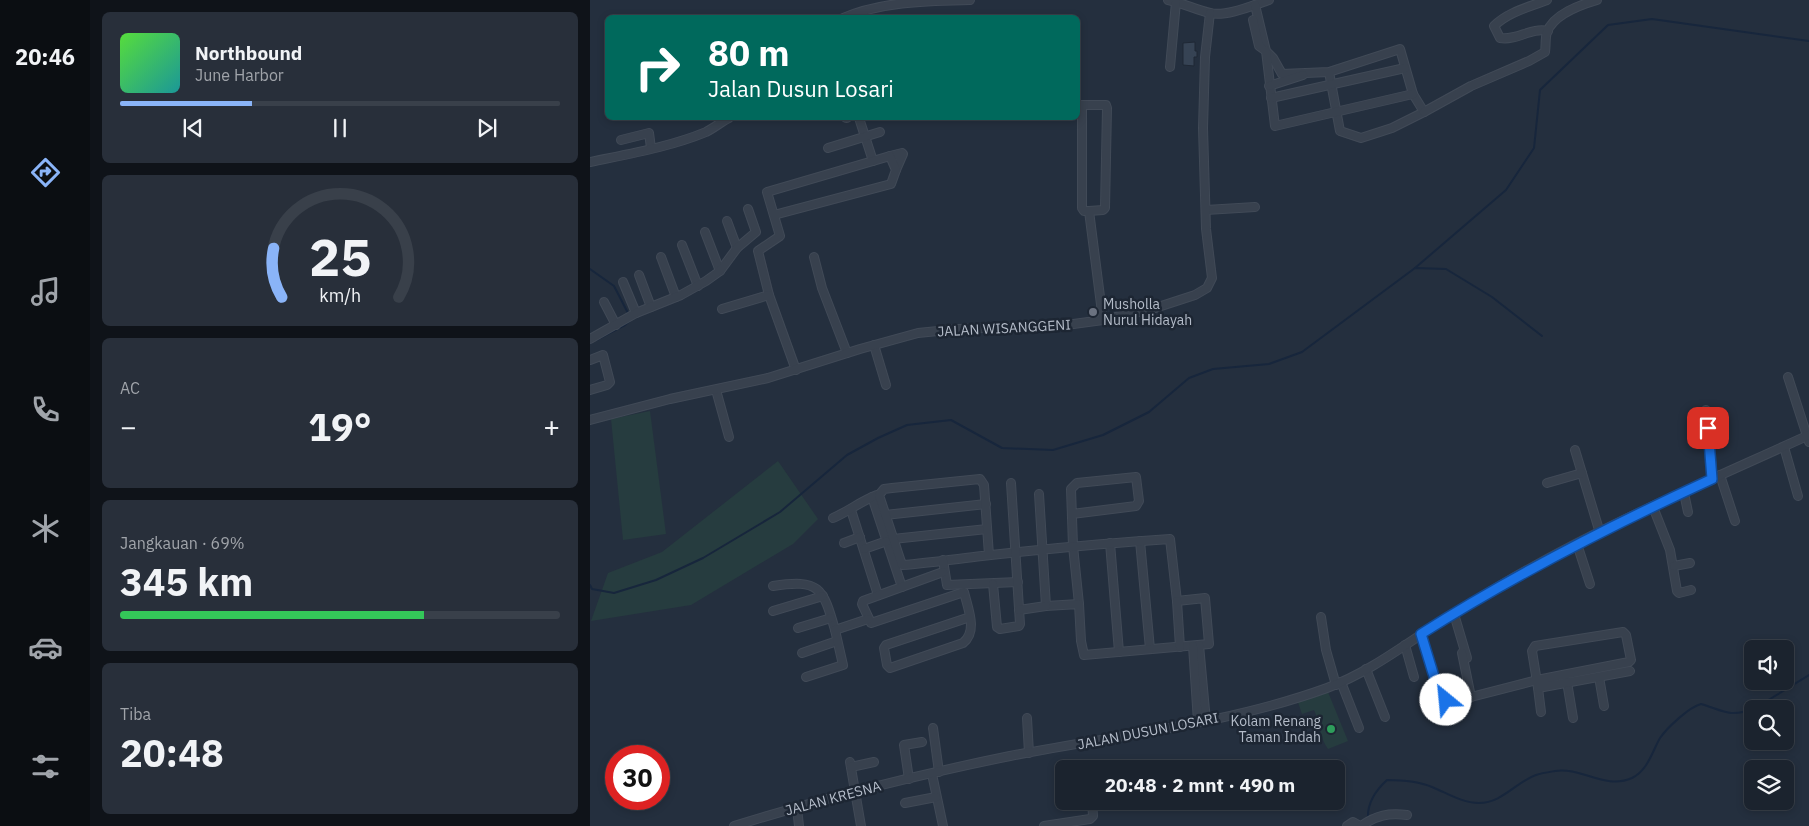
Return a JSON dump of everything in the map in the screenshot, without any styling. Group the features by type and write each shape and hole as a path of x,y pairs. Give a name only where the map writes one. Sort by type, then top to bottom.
{"street":[{"path":"850,15 887,5 970,0"},
{"path":"1170,67 1172,1 1210,13 1226,12 1269,0"},
{"path":"1548,0 1511,14 1494,26 1500,38 1509,40 1539,29 1548,31"},
{"path":"1328,72 1338,112 1340,131 1362,138 1392,128 1470,86 1529,61 1545,52 1548,31 1564,14 1597,0"},
{"path":"1252,6 1259,46 1273,58 1282,74 1290,80"},
{"name":"JALAN WISANGGENI","path":"590,420 796,370 918,333 1066,325 1103,320 1170,303 1195,295 1210,286 1212,278 1207,243 1203,128 1205,57 1210,13"},
{"path":"1282,74 1328,72 1400,50 1413,94 1424,112"},
{"path":"1266,52 1275,126 1413,94"},
{"path":"1271,98 1405,68"},
{"path":"1269,86 1310,72"},
{"path":"1082,105 1106,105 1105,208 1104,210 1089,211 1084,211 1082,208 1082,105"},
{"path":"590,162 652,148 708,131 726,120"},
{"path":"860,120 873,161"},
{"path":"828,148 880,132"},
{"path":"621,140 649,133 652,148"},
{"path":"774,215 891,184 903,154 890,156 767,192 780,236 758,250 769,295 796,370"},
{"path":"890,156 896,170"},
{"path":"1206,210 1255,207"},
{"path":"591,337 619,324 634,314 698,286 720,271 738,248 756,232 748,209"},
{"path":"1089,211 1103,320"},
{"path":"727,220 738,248"},
{"path":"705,232 720,271"},
{"path":"682,245 698,286"},
{"path":"662,257 676,297"},
{"path":"814,257 822,288 847,353"},
{"path":"639,274 651,307"},
{"path":"623,282 634,314"},
{"path":"722,309 769,295"},
{"path":"604,302 619,324"},
{"path":"874,345 886,385"},
{"path":"590,360 603,355 610,382 607,385 590,390"},
{"path":"1788,378 1808,438"},
{"path":"716,390 729,438"},
{"path":"1706,410 1716,477 1735,521"},
{"name":"JALAN DUSUN LOSARI","path":"935,773 1029,753 1202,722 1260,709 1339,683 1366,670 1502,584 1577,544 1716,477 1808,438"},
{"path":"1784,447 1798,496"},
{"path":"1576,450 1600,533"},
{"path":"1547,483 1582,473"},
{"path":"1072,514 1136,506 1139,501 1136,477 1075,484 1071,489 1072,514 1074,546 1081,641 1084,655 1207,645 1210,642 1205,598 1177,601"},
{"path":"833,518 851,510 857,504 876,496 884,489 980,479 984,486 989,555"},
{"path":"993,584 998,628 1019,626 1011,483"},
{"path":"1684,493 1688,512"},
{"path":"1039,494 1046,606"},
{"path":"876,496 886,514 890,540 902,565 1074,546 1170,539 1180,647"},
{"path":"876,496 902,587"},
{"path":"886,514 986,504"},
{"path":"1653,507 1670,550 1678,592 1692,590"},
{"path":"851,510 878,595"},
{"path":"864,549 890,540 987,529"},
{"path":"844,543 860,537"},
{"path":"1140,541 1150,649"},
{"path":"1110,543 1119,652"},
{"path":"1577,544 1590,584"},
{"path":"943,560 943,572 950,596"},
{"path":"1674,566 1690,563"},
{"path":"868,620 862,602 943,572"},
{"path":"834,630 868,620 871,623 950,596 964,589 1018,582"},
{"path":"773,586 804,583 814,587 823,596 831,618 843,665 806,677"},
{"path":"947,585 964,589"},
{"path":"964,589 970,617 972,629 970,635 963,643 890,668 887,666 884,648 886,645 970,617"},
{"path":"773,611 823,596"},
{"path":"1019,610 1079,604"},
{"path":"1454,614 1470,670"},
{"path":"1321,617 1326,650 1359,728"},
{"path":"798,628 831,618"},
{"path":"1421,634 1436,684 1443,700 1471,697 1537,684 1630,662 1626,635 1623,632 1535,646 1532,650 1537,684 1541,712"},
{"path":"802,653 838,641"},
{"path":"1405,645 1414,677"},
{"path":"1196,646 1202,722"},
{"path":"1462,653 1471,697"},
{"path":"1366,670 1385,717"},
{"path":"1537,684 1567,682 1630,671"},
{"path":"1599,677 1604,706"},
{"path":"1567,682 1573,718"},
{"path":"1027,718 1029,753"},
{"path":"933,728 936,797 943,826"},
{"path":"909,779 904,745 922,742"},
{"path":"861,826 851,764 874,762"},
{"name":"JALAN KRESNA","path":"734,826 856,792 935,773"},
{"path":"905,803 936,797"},
{"path":"797,808 798,826"},
{"path":"1044,826 1091,819 1093,810"},
{"path":"1347,826 1353,822 1360,826 1384,814 1407,814"}],"green space":[{"path":"650,411 666,534 623,540 611,419"},
{"path":"778,461 818,519 793,544 691,605 591,621 608,573 662,552"},
{"name":"Kolam Renang Taman Indah","path":"1328,692 1348,741 1328,749 1323,740 1314,710 1302,714 1298,702"}],"building":[{"path":"1195,42 1197,57 1194,57 1194,66 1183,65 1183,43"}],"waterway":[{"path":"1415,268 1506,190 1534,148 1540,90 1608,25 1652,19 1809,41"},
{"path":"590,585 592,589 614,593 656,580 703,558 780,512 847,455 907,425 951,420 1002,448 1053,450 1103,435 1149,412 1189,378 1213,369 1269,364 1302,352 1415,268 1446,269 1492,297 1542,336"},
{"path":"590,269 614,286 629,315"},
{"path":"596,340 631,320"},
{"path":"1769,700 1809,675"},
{"path":"1368,819 1369,808 1373,798 1387,780 1421,783 1461,800 1473,803 1495,800 1529,778 1555,771 1575,772 1603,780 1622,781 1632,778 1642,770 1663,734 1679,718 1696,706 1701,704 1721,711 1732,713 1744,712"}],"place":[{"name":"Musholla Nurul Hidayah","path":"1093,312"},
{"name":"Kolam Renang Taman Indah","path":"1331,729"}],"route":[{"path":"1446,700 1443,700 1440,696 1421,634 1502,584 1577,544 1712,479 1708,428"}]}
